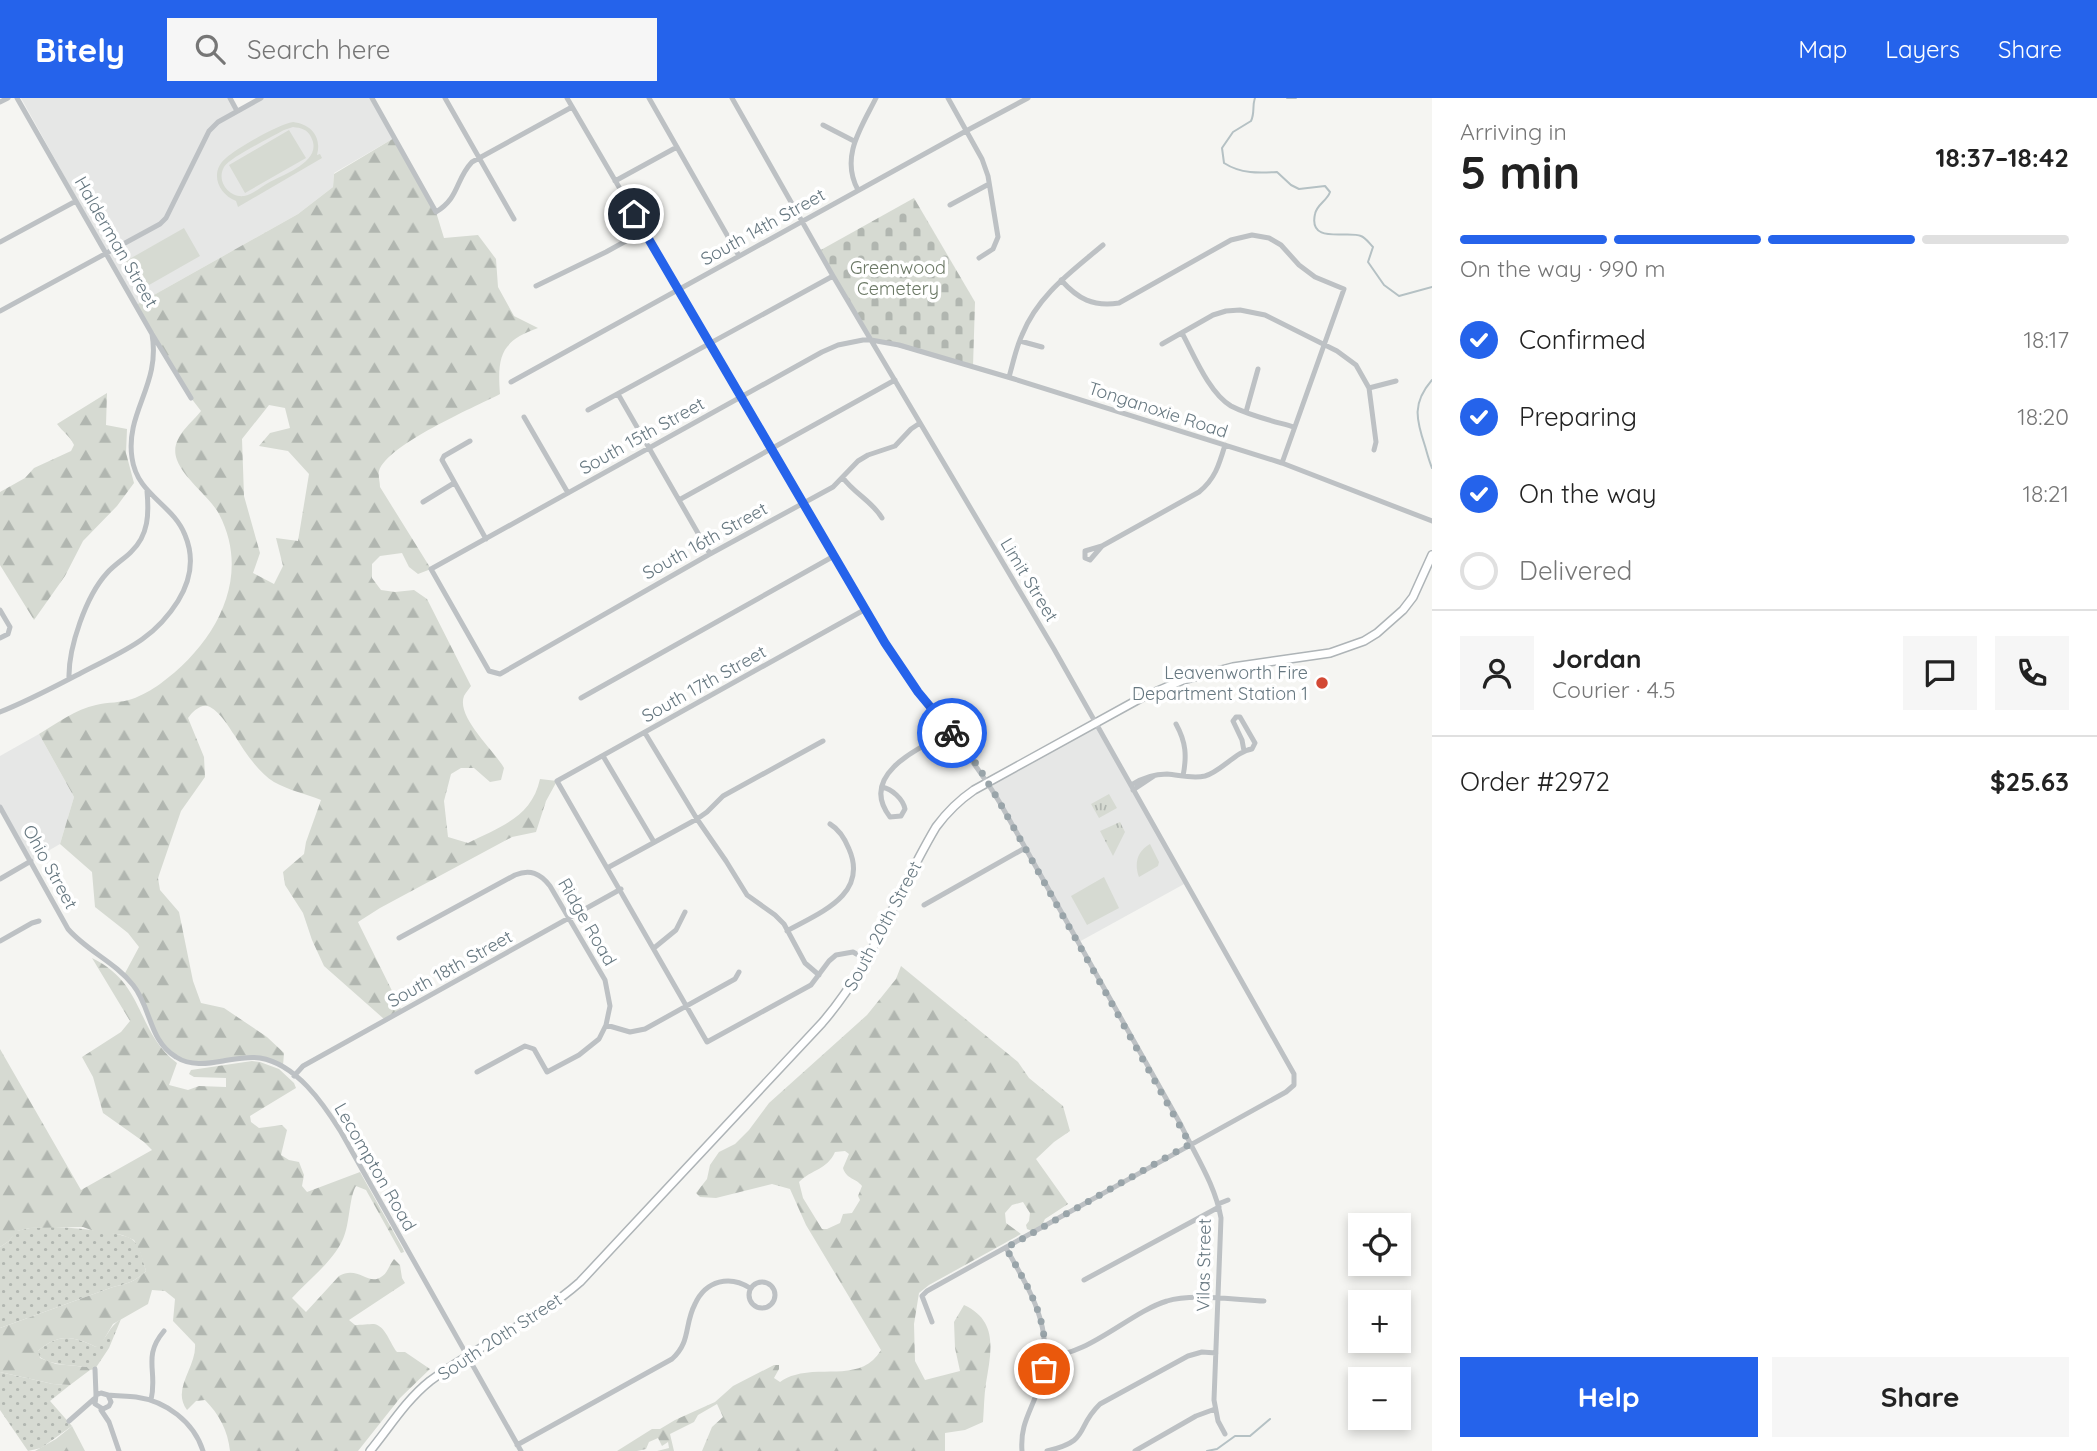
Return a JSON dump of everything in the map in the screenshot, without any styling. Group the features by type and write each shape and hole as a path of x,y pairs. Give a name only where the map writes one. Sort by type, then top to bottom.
{"main road":[{"name":"South 20th Street","path":"370,1451 427,1384 542,1312 580,1282 822,1023 843,999 867,961 936,827 947,811 960,800 988,782 1158,690 1199,675 1233,667 1330,653 1364,641 1403,610 1413,597 1432,555"}],"street":[{"path":"0,102 8,98"},
{"name":"Halderman Street","path":"17,98 191,398"},
{"path":"230,98 237,111"},
{"path":"0,311 160,224 166,218 209,131 218,122 261,98"},
{"path":"372,98 436,212 452,198 464,170 572,107"},
{"path":"445,98 514,219"},
{"name":"Vilas Street","path":"567,98 864,610 906,676 988,782 1204,1170 1218,1205 1221,1228 1215,1409 1225,1434"},
{"path":"649,98 739,256"},
{"name":"Limit Street","path":"732,98 832,276 1096,723 1290,1066 1295,1081 1291,1089 1190,1144"},
{"path":"858,190 853,182 849,160 854,141 876,98"},
{"path":"948,98 986,167 997,242 993,249 979,258"},
{"name":"South 14th Street","path":"511,382 1028,98"},
{"path":"823,125 854,141"},
{"path":"615,181 677,148"},
{"path":"950,205 989,184"},
{"path":"0,242 76,201"},
{"path":"536,286 643,231"},
{"path":"1061,280 1085,300 1106,305 1119,303 1231,240 1252,235 1269,238 1281,245 1299,265 1315,277 1344,289 1282,463"},
{"path":"1009,377 1020,341 1039,304 1061,280 1103,245"},
{"path":"588,410 832,276"},
{"path":"1162,344 1213,315 1240,310 1265,315 1347,357 1356,365 1369,388 1376,442 1374,450"},
{"path":"1182,333 1216,393 1230,405 1294,427"},
{"path":"0,712 52,689 135,645 154,632 170,614 187,585 191,570 186,536 172,514 147,491 132,462 132,430 154,363 152,334"},
{"name":"Tonganoxie Road","path":"871,340 899,345 1009,377 1282,463 1432,521"},
{"name":"South 15th Street","path":"496,674 489,671 431,569 838,345 871,340"},
{"path":"1020,341 1042,346"},
{"path":"154,363 169,362"},
{"path":"1246,412 1258,369"},
{"path":"680,500 895,380"},
{"path":"1369,388 1396,382"},
{"path":"618,394 710,554"},
{"path":"524,417 568,493"},
{"name":"South 16th Street","path":"496,674 833,486 859,461 895,446 920,423"},
{"path":"470,441 444,456 442,460 486,539"},
{"path":"1102,547 1199,492 1211,482 1225,446"},
{"path":"843,478 874,506 882,518"},
{"path":"423,502 454,483"},
{"path":"69,679 69,668 81,618 88,601 107,573 139,544 149,513 147,491"},
{"path":"149,513 162,505"},
{"path":"581,698 834,556"},
{"path":"0,610 10,631 0,638"},
{"name":"South 17th Street","path":"608,867 557,781 864,610"},
{"path":"1132,787 1164,774 1206,775 1244,751 1252,749 1255,743 1243,721 1236,717 1233,721 1244,751"},
{"path":"1176,724 1185,746 1183,776"},
{"path":"882,787 897,796 904,806 901,816 890,817 882,803 880,792 882,787 894,766 901,759 951,732"},
{"path":"645,733 697,820 747,895 775,915 806,963 819,975"},
{"path":"822,741 723,796 697,820 608,867 707,1042 811,985 836,955 853,953 867,961"},
{"path":"603,756 654,842"},
{"name":"Ohio Street","path":"0,807 68,929 78,940"},
{"path":"787,931 834,904 850,887 853,860 838,829 830,824"},
{"path":"924,905 1025,848"},
{"path":"0,879 31,861"},
{"name":"Ridge Road","path":"399,938 514,875 524,871 535,872 544,877 608,989 610,1006 606,1025"},
{"name":"South 18th Street","path":"294,1076 303,1066 621,889"},
{"path":"654,948 676,930 685,912"},
{"path":"0,941 39,921"},
{"name":"Lecompton Road","path":"78,940 135,986 158,1038 176,1058 192,1064 261,1058 282,1066 311,1091 330,1114 519,1448"},
{"path":"477,1072 525,1046 534,1049 547,1072 592,1046 606,1025 630,1032 645,1029 735,979 739,972"},
{"path":"932,1322 922,1296 927,1292 1190,1144"},
{"path":"1084,1280 1228,1200"},
{"path":"1006,1248 1038,1307 1044,1332 1045,1356 1040,1385 1023,1426 1022,1451"},
{"path":"519,1448 672,1359 683,1347 694,1305 713,1285 729,1280 739,1281 750,1288"},
{"path":"758,1282 770,1285 774,1291 772,1303 763,1308 755,1307 749,1298 750,1288 758,1282"},
{"path":"1045,1356 1078,1349 1167,1300 1202,1298 1264,1301"},
{"path":"151,1400 154,1387 151,1356 153,1346 164,1331"},
{"path":"1047,1451 1074,1442 1095,1409 1107,1400 1188,1356 1202,1352 1216,1353"},
{"path":"95,1368 95,1397 109,1422 119,1451"},
{"path":"96,1380 111,1399 109,1422"},
{"path":"69,1421 101,1392 151,1400 181,1418 195,1434 202,1451"},
{"path":"81,1411 110,1405 122,1397"},
{"path":"1135,1451 1196,1416 1215,1409"}],"shaded area":[{"path":"21,98 230,98 238,111 261,98 372,98 394,138 334,173 333,187 298,214 136,305"},
{"path":"1096,723 1186,883 1077,943 988,782"},
{"path":"39,734 74,797 60,844 31,861 0,807 0,756"}],"green space":[{"path":"299,123 314,132 318,143 317,155 320,154 322,158 238,207 236,201 220,188 217,176 221,164 248,143 287,124","holes":["293,127 301,128 311,137 314,145 307,160 247,195 239,196 225,188 222,172 228,163"]},
{"path":"289,130 306,158 245,193 229,165"},
{"path":"394,138 436,212 444,238 478,235 496,259 498,287 514,316 538,328 516,338 504,352 499,369 500,394 414,438 386,461 379,471 380,487 431,569 418,574 409,567 402,553 380,556 372,564 372,578 381,590 414,590 427,599 471,686 464,696 465,714 504,768 501,780 490,782 474,768 461,768 451,774 444,801 448,837 468,843 492,832 522,812 536,792 540,779 557,781 546,801 536,832 512,837 358,922 401,1009 384,1019 324,966 303,913 285,885 283,872 304,854 321,800 268,778 252,761 218,713 207,706 197,708 188,718 204,757 205,777 181,811 158,878 160,890 179,912 193,981 201,1003 224,1008 267,1037 284,1053 283,1066 261,1058 212,1063 184,1062 161,1044 135,987 124,975 139,947 128,933 95,907 92,872 60,844 74,797 39,734 81,710 132,699 160,684 197,650 223,609 230,586 232,562 228,538 219,514 180,467 175,452 178,439 201,411 136,305 298,214 333,187 334,174","holes":["269,405 285,408 290,428 270,433 259,446 288,451 309,474 298,541 276,538 283,566 274,584 253,573 260,553 244,496 242,439"]},
{"name":"Greenwood Cemetery","path":"914,198 975,302 973,367 871,340 819,251"},
{"path":"184,228 200,256 142,289 126,261"},
{"path":"107,393 106,425 127,429 126,453 134,483 117,506 83,541 65,576 34,620 0,565 0,492 25,478 34,468 71,451 74,445 57,424"},
{"path":"1109,794 1117,808 1099,818 1091,804"},
{"path":"1120,822 1125,832 1113,856 1100,831"},
{"path":"1150,844 1159,862 1158,866 1139,877 1138,858 1142,850"},
{"path":"1104,877 1119,908 1087,925 1071,896"},
{"path":"92,958 122,981 132,994 154,1037 177,1063 169,1085 188,1090 199,1086 226,1087 226,1078 194,1077 189,1074 191,1070 252,1061 279,1069 294,1083 296,1088 250,1116 251,1122 259,1128 282,1125 287,1130 281,1155 299,1162 304,1175 302,1186 307,1192 360,1172 403,1249 404,1252 401,1253 366,1190 356,1186 345,1233 338,1248 292,1298 306,1312 339,1276 352,1273 376,1279 385,1273 394,1259 400,1265 405,1283 349,1320 355,1325 378,1325 397,1352 405,1352 430,1369 400,1398 358,1451 230,1451 222,1423 205,1400 196,1401 187,1410 183,1402 183,1386 195,1353 195,1344 173,1321 175,1299 165,1291 152,1290 148,1304 113,1324 100,1346 66,1338 53,1341 38,1351 40,1358 56,1364 87,1367 90,1370 70,1385 53,1384 0,1372 0,1328 127,1283 146,1271 134,1240 83,1227 30,1228 17,1231 0,1247 0,1049 81,1190 152,1150 103,1113 93,1077 82,1057 121,1032 130,1021"},
{"path":"901,966 1018,1062 1029,1078 1063,1106 1070,1131 1036,1159 1068,1204 1032,1231 1027,1229 1030,1213 1023,1202 1012,1205 1005,1213 1006,1223 1021,1234 919,1293 914,1324 915,1361 925,1380 960,1371 955,1348 954,1322 964,1305 983,1320 988,1329 990,1360 983,1422 965,1430 945,1433 945,1451 702,1451 712,1427 723,1417 717,1404 698,1415 694,1422 670,1434 674,1451 657,1451 669,1448 668,1442 662,1446 658,1438 649,1442 646,1449 617,1451 652,1429 660,1429 715,1402 733,1386 774,1365 779,1365 774,1378 780,1382 791,1376 807,1373 853,1370 873,1360 881,1350 806,1225 790,1189 772,1184 716,1198 700,1197 696,1193 707,1179 710,1165 719,1152 735,1144 769,1103 867,1015 896,979","holes":["845,1151 849,1154 843,1168 846,1174 862,1186 858,1196 860,1200 852,1213 843,1214 840,1223 822,1229 803,1198 799,1182 824,1166 835,1152"]},
{"path":"51,1227 93,1230 127,1237 138,1246 146,1271 127,1283 0,1328 0,1247 9,1241 16,1231"},
{"path":"121,1319 109,1348 95,1369 55,1363 38,1356 38,1351 46,1345 66,1338 80,1340 96,1347"},
{"path":"0,1372 53,1384 70,1385 50,1401 72,1426 41,1448 28,1451 0,1410"},
{"path":"72,1426 85,1451 35,1451 56,1439"}],"waterway":[{"path":"1255,98 1251,121 1233,132 1222,148 1224,163 1243,171 1277,172 1299,189 1325,186 1330,192 1316,211 1314,224 1317,230 1364,238 1373,247 1368,262 1384,285 1399,296 1432,287"},
{"path":"1287,98 1296,98"},
{"path":"1432,380 1421,396 1418,412 1419,428 1432,468"},
{"path":"1207,1451 1217,1449 1235,1436 1250,1436 1270,1419"}],"way so far":[{"path":"952,733 978,766 1000,803 1190,1144 1006,1248 1042,1319 1044,1369"}],"place":[{"name":"Leavenworth Fire Department Station 1","path":"1322,683"}],"route":[{"path":"634,214 864,610 900,667 952,733"}]}
